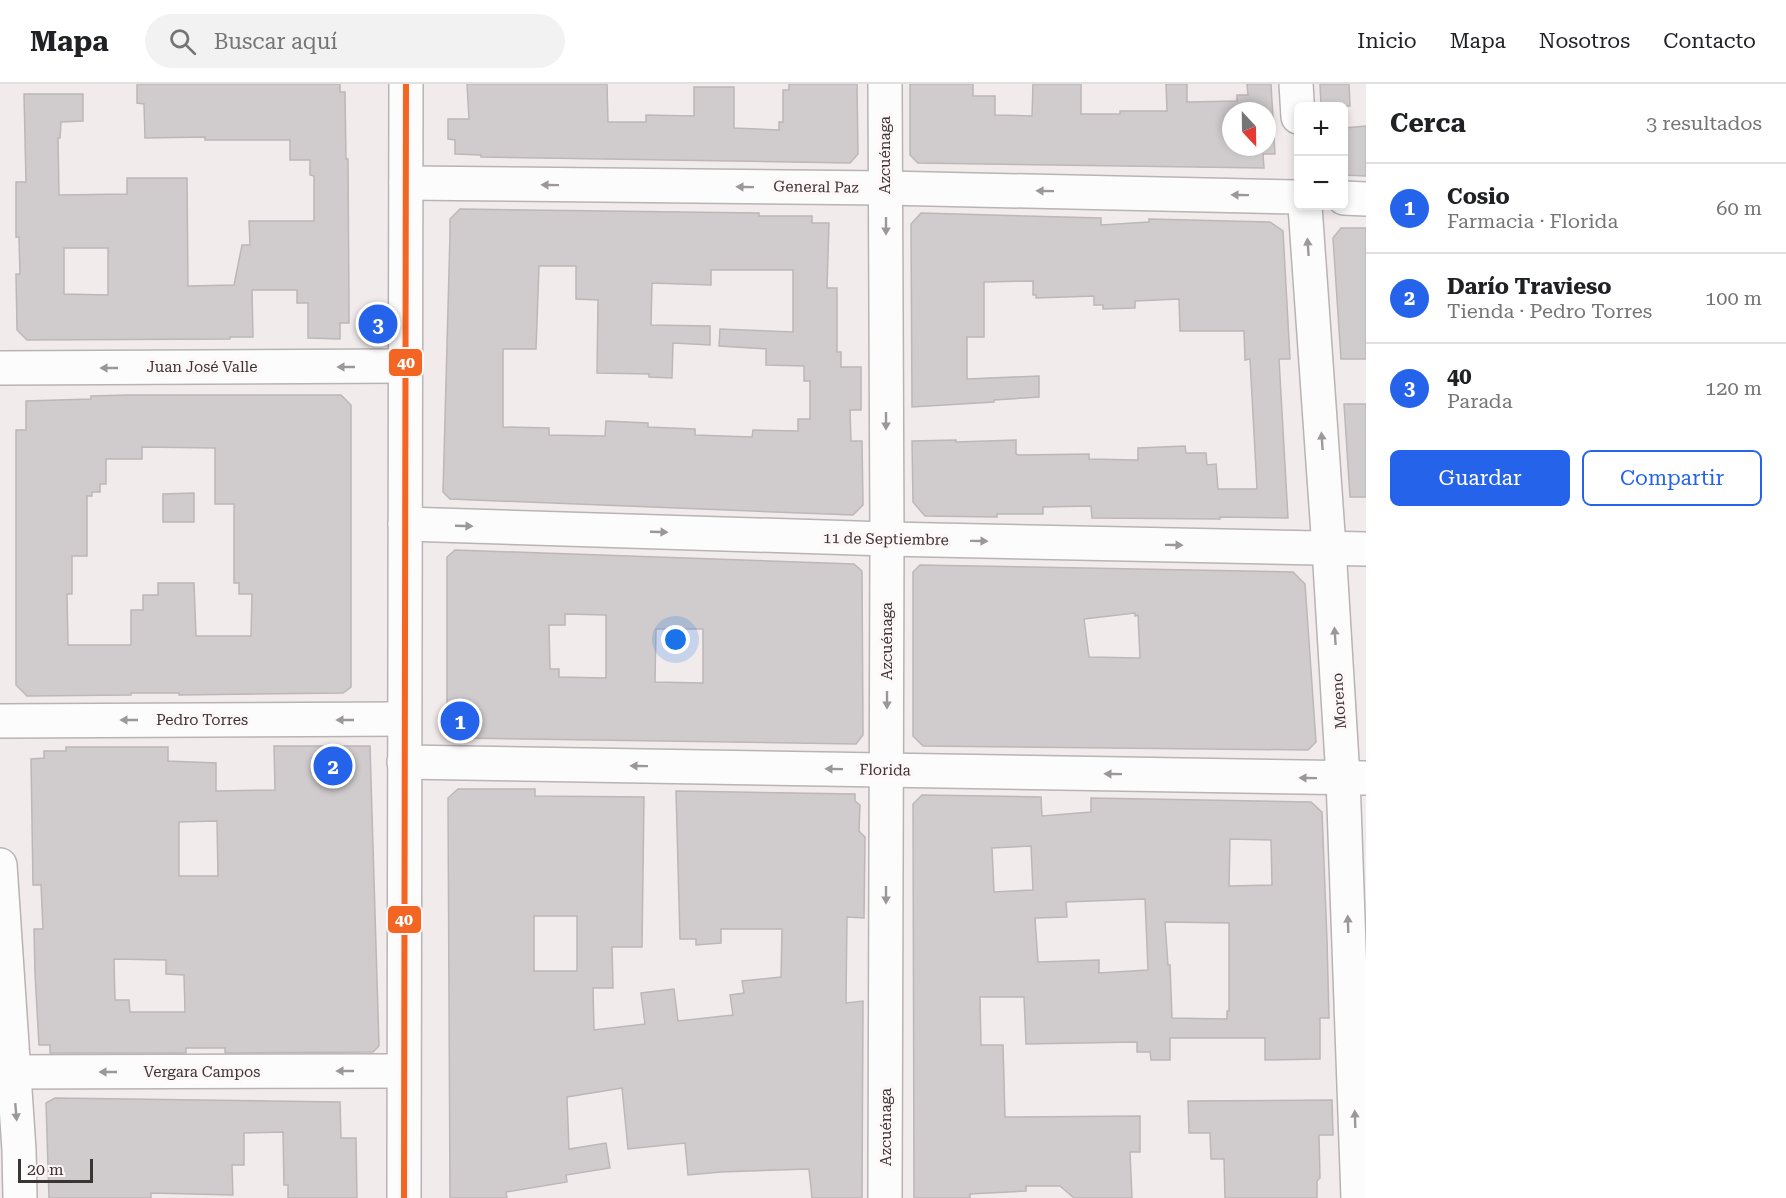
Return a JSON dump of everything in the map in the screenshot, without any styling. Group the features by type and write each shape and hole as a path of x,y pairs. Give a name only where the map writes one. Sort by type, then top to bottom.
{"street":[{"path":"404,1198 406,84"},
{"name":"Azcuénaga","path":"885,84 887,539 885,1198"},
{"path":"1296,84 1298,102"},
{"name":"General Paz","path":"406,183 886,188 1294,197"},
{"path":"1348,198 1366,199"},
{"name":"Moreno","path":"1305,210 1329,548 1355,778 1358,1198"},
{"name":"Juan José Valle","path":"0,368 404,366"},
{"name":"11 de Septiembre","path":"405,524 887,539 1366,549"},
{"name":"Pedro Torres","path":"0,721 404,719"},
{"name":"Florida","path":"404,762 1355,778"},
{"path":"0,865 6,1072 19,1150 20,1198"},
{"name":"Vergara Campos","path":"6,1072 403,1071"}],"building":[{"path":"137,84 340,84 340,92 345,92 346,159 348,159 349,323 340,323 340,339 308,338 308,303 297,303 297,290 252,290 253,337 27,340 17,330 16,274 20,274 19,237 16,237 16,182 26,182 24,94 83,94 83,121 61,122 60,138 58,138 59,195 127,194 127,178 187,178 188,286 234,285 242,245 250,245 249,221 314,221 314,176 310,175 310,160 290,160 290,140 205,140 205,137 145,138 144,104 137,103","holes":["64,248 108,248 108,295 64,294"]},
{"path":"467,84 607,84 608,122 646,122 646,115 694,116 694,87 734,87 734,128 779,130 779,122 783,122 783,90 789,90 789,84 857,84 858,154 850,163 481,157 481,155 455,154 455,140 448,139 448,119 469,119"},
{"path":"910,84 973,84 973,96 995,96 995,115 1032,116 1033,84 1081,84 1081,114 1120,114 1120,111 1167,111 1166,84 1187,84 1187,102 1237,101 1237,95 1248,95 1247,84 1271,84 1272,102 1222,102 1222,156 1263,156 1264,168 918,163 910,155"},
{"path":"1320,84 1349,84 1350,106 1348,102 1321,102"},
{"path":"1366,126 1366,176 1348,175 1348,128"},
{"path":"460,209 759,213 759,216 812,216 812,223 829,223 827,288 837,288 837,352 841,352 841,367 861,367 861,410 850,410 851,441 862,441 863,505 853,515 450,499 443,492 450,219","holes":["539,266 576,266 576,299 598,300 597,373 649,374 649,377 672,378 673,343 710,345 710,326 651,325 652,283 711,285 711,270 793,270 793,332 720,329 719,346 766,349 766,365 804,366 804,381 810,381 810,419 798,419 798,431 753,430 752,437 695,435 695,429 648,427 648,423 606,421 605,436 549,435 549,428 503,427 503,349 536,349"]},
{"path":"921,213 1101,218 1101,225 1149,222 1149,219 1270,222 1283,231 1290,359 1279,359 1288,518 1092,518 1091,506 1043,507 1043,514 997,514 997,517 925,516 913,502 912,441 1016,440 1016,454 1019,455 1089,454 1089,459 1138,460 1138,448 1185,446 1186,453 1206,453 1207,465 1216,464 1218,489 1257,489 1250,359 1245,360 1244,331 1180,331 1179,299 1135,301 1135,308 1103,309 1103,305 1094,305 1094,296 1036,298 1036,295 1033,295 1033,281 984,282 984,337 967,337 967,379 1039,376 1039,397 912,407 911,224"},
{"path":"1341,228 1366,228 1366,359 1341,359 1333,238"},
{"path":"341,395 351,405 351,687 343,693 179,695 179,693 131,693 131,695 27,696 16,685 16,430 26,430 26,401 91,399 91,396","holes":["142,447 215,448 215,504 234,504 234,583 239,583 239,594 252,594 251,636 196,636 194,583 158,583 158,595 143,595 143,610 131,610 131,645 68,645 67,594 72,594 72,556 87,556 87,496 92,496 92,492 100,492 100,484 106,484 106,459 142,459"]},
{"path":"1344,404 1366,404 1366,497 1350,497"},
{"path":"194,493 194,522 163,522 163,494"},
{"path":"455,550 854,564 862,571 863,735 856,744 456,738 447,728 447,557","holes":["565,614 606,615 606,678 559,677 559,669 550,669 549,625 565,625","656,629 703,629 703,683 655,682"]},
{"path":"920,565 1293,572 1305,584 1316,742 1308,750 923,746 913,736 913,572","holes":["1135,613 1135,616 1138,615 1140,658 1089,657 1084,619"]},
{"path":"274,746 370,746 379,1046 373,1052 225,1053 225,1048 186,1048 186,1053 50,1053 50,1045 39,1045 34,929 43,929 41,885 33,885 31,759 44,758 44,751 66,751 66,747 168,747 168,761 216,763 216,791 275,790","holes":["217,821 218,876 179,876 179,822","114,959 166,960 166,974 184,975 185,1012 130,1012 129,1000 115,1000"]},
{"path":"458,789 535,789 535,796 644,797 642,947 612,947 613,988 593,988 594,1030 645,1024 641,993 674,989 678,1021 733,1015 730,995 744,993 742,981 781,977 782,929 721,929 721,943 696,945 696,939 680,939 676,791 855,794 855,801 860,805 859,831 865,837 864,918 847,917 846,1003 863,1001 862,1198 812,1198 809,1169 688,1175 685,1143 628,1149 622,1088 567,1097 569,1149 606,1143 610,1168 566,1175 567,1182 506,1192 507,1198 450,1198 448,798","holes":["534,916 577,916 577,971 534,971"]},
{"path":"922,795 1041,797 1042,816 1091,812 1091,798 1311,802 1322,812 1327,940 1329,1018 1320,1018 1320,1059 1265,1060 1265,1038 1170,1038 1170,1060 1151,1060 1150,1052 1137,1052 1137,1042 1026,1044 1024,997 980,997 981,1045 1003,1045 1005,1117 1140,1116 1140,1152 1130,1152 1132,1198 1074,1198 1060,1186 1026,1186 1026,1191 970,1194 970,1198 914,1198 913,804","holes":["1230,839 1271,840 1272,885 1229,886","1031,846 1033,890 994,892 992,848","1145,899 1148,970 1099,973 1099,960 1038,962 1035,918 1067,917 1066,902","1165,922 1229,923 1229,1011 1227,1011 1227,1019 1172,1018 1170,965 1168,965"]},
{"path":"55,1098 340,1102 341,1138 356,1138 357,1198 288,1198 288,1185 284,1185 283,1132 244,1133 244,1165 232,1165 233,1195 151,1193 151,1198 49,1198 46,1103"},
{"path":"1332,1100 1333,1135 1319,1135 1320,1178 1317,1181 1317,1198 1225,1198 1224,1159 1211,1159 1210,1133 1189,1133 1188,1101"}],"transit line":[{"name":"40","path":"404,1198 406,84"}],"place":[{"name":"40","path":"378,324"},
{"name":"Cosio","path":"460,721"},
{"name":"Darío Travieso","path":"333,766"}]}
